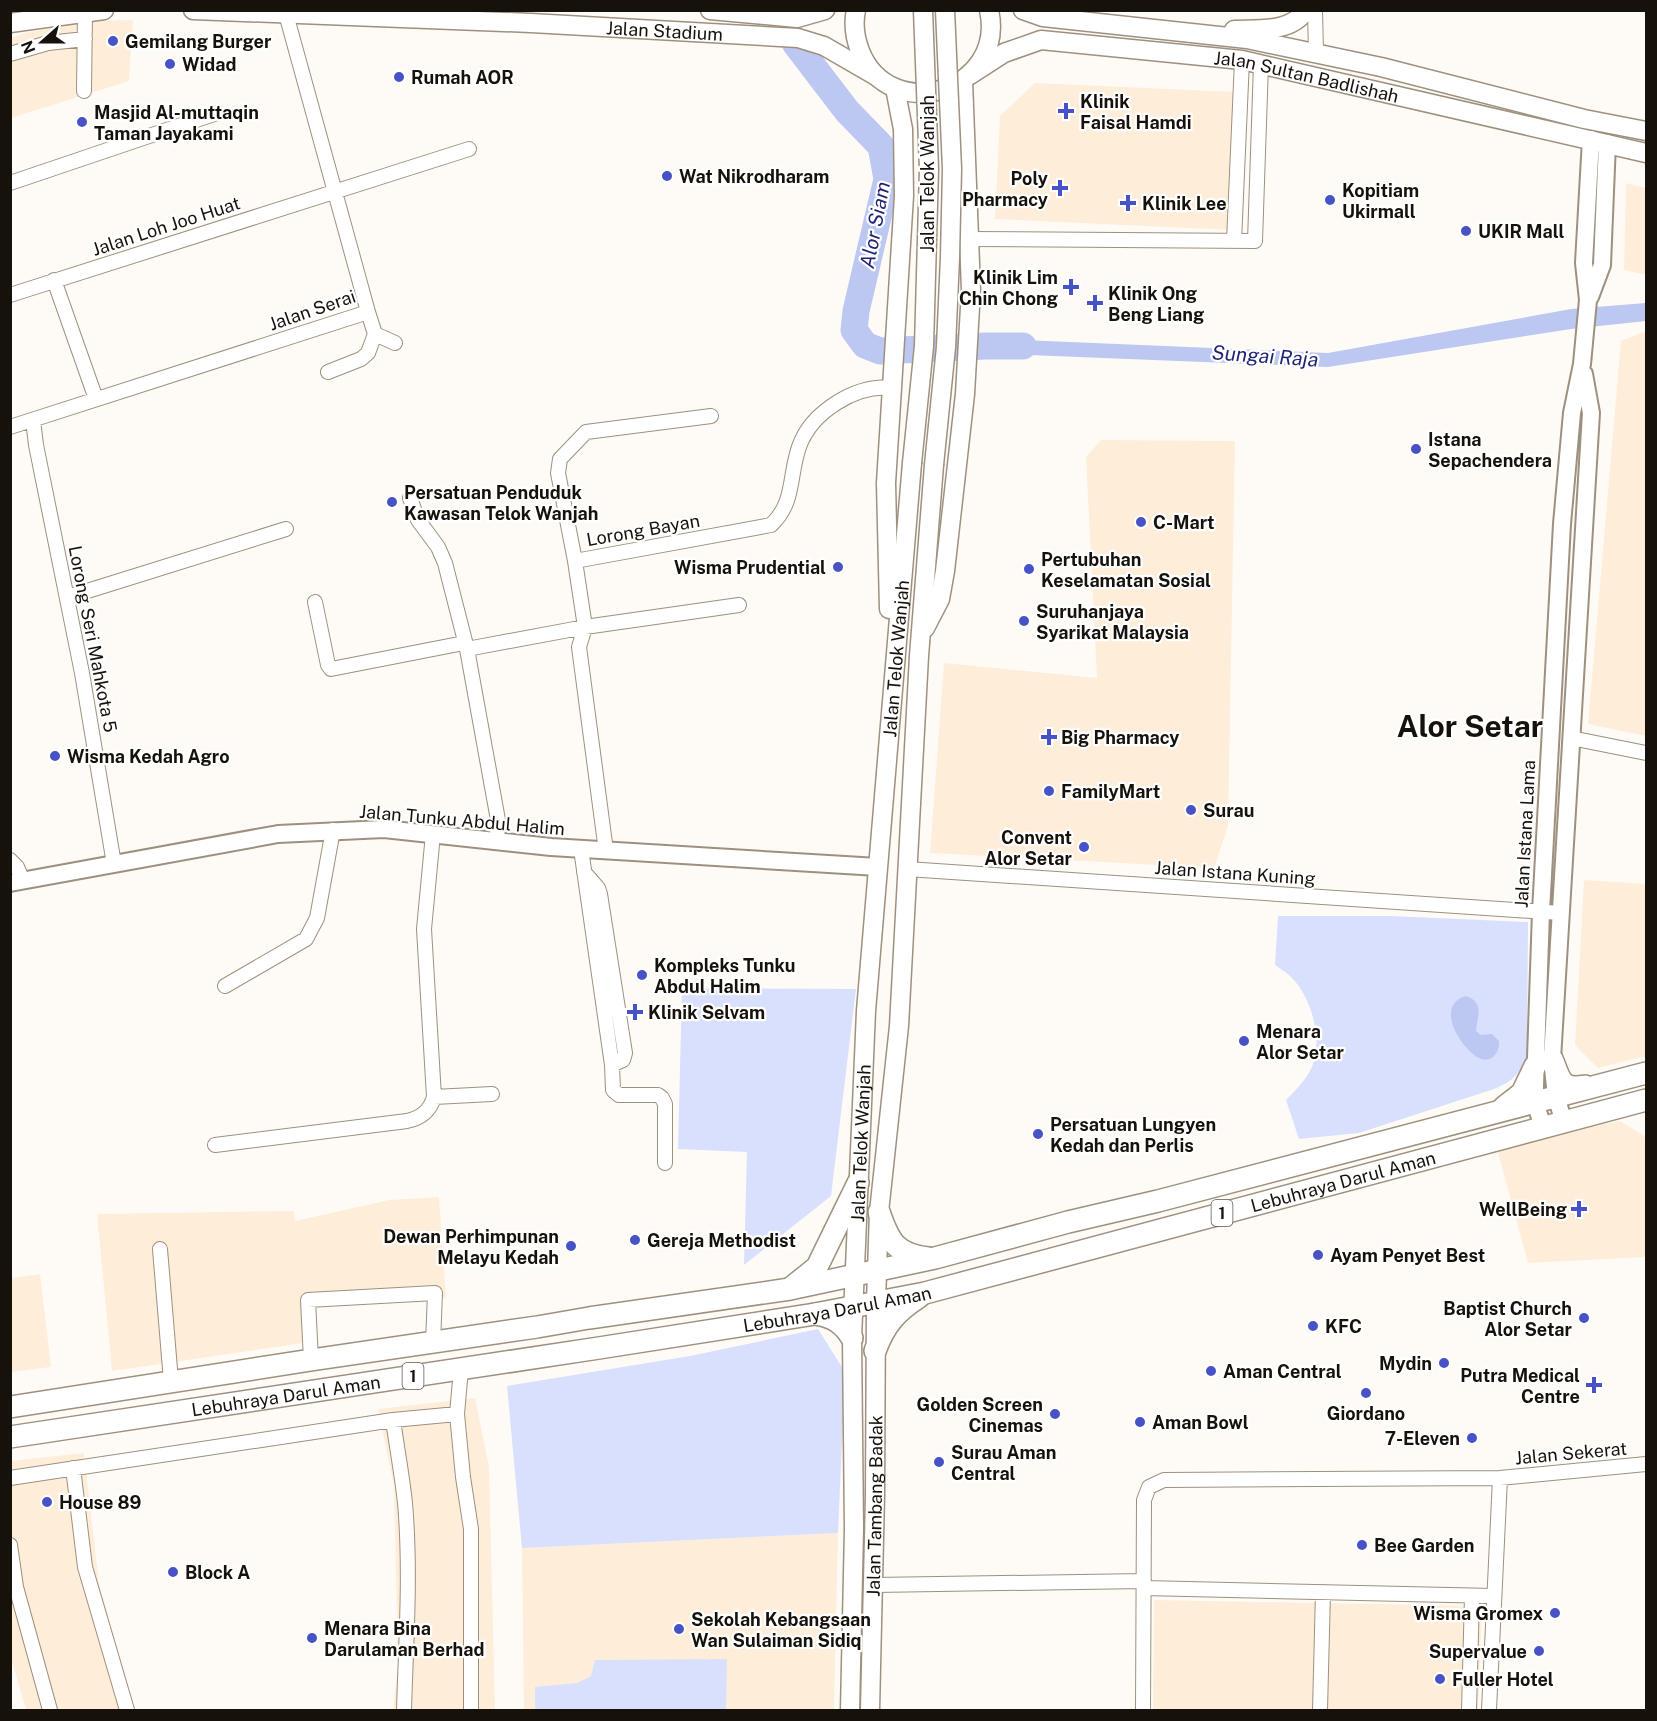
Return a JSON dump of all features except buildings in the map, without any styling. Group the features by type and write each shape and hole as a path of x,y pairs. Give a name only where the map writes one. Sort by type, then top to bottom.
{"main road":[{"path":"10,23 104,10"},
{"name":"Jalan Stadium","path":"193,10 531,23 798,38 824,46 895,88"},
{"name":"Jalan Stadium","path":"710,10 797,18 825,10"},
{"path":"856,10 854,19 856,40 863,59 876,76"},
{"name":"Jalan Telok Wanjah","path":"852,1307 866,1011 892,689 924,346 929,169 923,10"},
{"name":"Jalan Telok Wanjah","path":"876,1302 879,1212 899,1026 920,637 946,347 952,169 945,10"},
{"path":"920,637 940,599 965,394 970,290 967,78 980,63 987,49 990,34 989,10"},
{"name":"Jalan Sultan Badlishah","path":"1023,10 1043,17 1247,39 1381,67 1584,119 1647,131"},
{"path":"1187,33 1283,27 1303,16 1306,10"},
{"name":"Jalan Sultan Badlishah","path":"895,88 918,94 942,91 967,78 1004,53 1041,40 1242,60 1647,153"},
{"path":"892,689 886,483 904,196 903,129 895,88"},
{"path":"1495,1112 1522,1093 1543,1062 1567,1087 1617,1081"},
{"name":"Lebuhraya Darul Aman","path":"10,1407 790,1289 935,1258 1647,1073"},
{"name":"Lebuhraya Darul Aman","path":"10,1437 815,1314 925,1293 1647,1100"},
{"path":"790,1289 817,1267 858,1183"},
{"path":"879,1212 887,1237 899,1249 913,1256 935,1258"},
{"path":"875,1351 881,1334 899,1310 925,1293"},
{"name":"Jalan Tambang Badak","path":"870,1710 874,1585 876,1302"},
{"name":"Jalan Tambang Badak","path":"850,1710 854,1529 852,1307"},
{"path":"815,1314 827,1315 846,1328 852,1338"}],"street":[{"path":"1315,10 1316,53"},
{"path":"84,91 85,12"},
{"name":"Jalan Serai","path":"10,428 368,312 286,14"},
{"path":"10,54 48,43 85,39"},
{"path":"1234,241 1242,60"},
{"path":"969,239 1255,242 1261,64"},
{"path":"10,183 218,113"},
{"name":"Jalan Istana Lama","path":"1564,1123 1543,1062 1541,912 1562,524 1572,413 1582,364 1588,300 1602,265 1599,141"},
{"name":"Jalan Loh Joo Huat","path":"10,295 469,149"},
{"path":"54,280 96,399"},
{"path":"328,372 361,359 368,353 375,334 368,312"},
{"path":"375,334 395,344"},
{"name":"Jalan Istana Lama","path":"1543,1127 1535,1102 1543,1062 1560,913 1591,413 1582,364"},
{"name":"Lorong Bayan","path":"606,851 579,647 585,627 575,561 771,525 786,508 800,444 820,416 853,394 873,387 892,384"},
{"path":"575,561 558,473 560,459 568,449 586,432 711,416"},
{"name":"Lorong Seri Mahkota 5","path":"33,420 36,445 68,597 114,864"},
{"path":"410,498 418,520 442,555 465,646 498,820 497,841"},
{"path":"68,597 286,529"},
{"path":"315,602 327,665 331,669 585,627 739,605"},
{"path":"1551,727 1571,738 1647,753"},
{"name":"Jalan Tunku Abdul Halim","path":"17,882 278,834 384,829 606,851 878,867"},
{"path":"225,986 306,939 317,918 333,830"},
{"path":"215,1145 407,1121 427,1111 434,1097 424,929 433,834"},
{"path":"581,849 584,872 598,888 600,894 625,1053 623,1060 612,1065 614,1090 616,1094 658,1095 662,1098 665,1163"},
{"path":"10,860 17,867 17,882"},
{"name":"Jalan Istana Kuning","path":"907,869 1560,913"},
{"path":"434,1097 492,1094"},
{"path":"160,1249 171,1381"},
{"path":"311,1360 308,1300 435,1293 434,1343"},
{"path":"461,1369 457,1414 471,1529 471,1710"},
{"path":"10,1478 393,1420 457,1414"},
{"path":"393,1420 405,1503 407,1544 408,1594 404,1710"},
{"name":"Jalan Sekerat","path":"1143,1710 1144,1500 1149,1487 1164,1480 1500,1478 1647,1464"},
{"path":"73,1468 85,1567 127,1710"},
{"path":"1489,1710 1500,1478"},
{"path":"10,1545 16,1587 50,1710"},
{"path":"874,1585 1144,1584 1323,1592 1494,1596"},
{"path":"1320,1710 1323,1592"},
{"path":"1469,1710 1472,1596"}],"shaded area":[{"path":"133,20 129,81 11,118 10,38 90,21"},
{"path":"1035,83 1237,92 1231,230 995,219 1000,116"},
{"path":"1626,183 1646,188 1646,275 1624,270"},
{"path":"1646,331 1646,736 1588,724 1621,341"},
{"path":"1101,440 1235,441 1228,826 1214,868 930,853 944,663 1097,678 1086,457"},
{"path":"1584,880 1646,884 1646,1056 1598,1068 1575,1045"},
{"path":"1278,916 1391,916 1528,922 1527,1057 1521,1069 1506,1083 1494,1089 1359,1133 1299,1139 1286,1100 1304,1081 1312,1067 1316,1031 1310,1007 1298,985 1275,965"},
{"path":"682,988 856,989 831,1196 744,1265 747,1152 678,1149"},
{"path":"1620,1121 1646,1137 1646,1257 1528,1263 1496,1145"},
{"path":"439,1197 446,1298 301,1307 303,1343 112,1371 97,1214 294,1211 295,1221 389,1200"},
{"path":"40,1274 51,1367 11,1372 11,1278"},
{"path":"818,1329 845,1372 838,1533 522,1548 507,1386 690,1356"},
{"path":"475,1398 489,1467 495,1710 393,1710 398,1666 394,1486 378,1409"},
{"path":"84,1453 99,1584 135,1710 26,1710 11,1658 11,1461"},
{"name":"Sekolah Kebangsaan Wan Sulaiman Sidiq","path":"838,1533 834,1710 524,1710 522,1548"},
{"path":"1154,1600 1482,1606 1478,1710 1153,1710"},
{"path":"727,1659 726,1710 535,1710 535,1687 577,1683 591,1676 595,1660"}],"water":[{"name":"Sungai Raja","path":"1646,303 1646,321 1571,329 1328,367 1001,354 986,346 1001,339 1328,353 1571,309"},
{"path":"1466,996 1478,1006 1476,1031 1481,1035 1492,1034 1499,1041 1496,1053 1487,1060 1472,1053 1453,1027 1452,1008 1457,1001"}],"waterway":[{"name":"Alor Siam","path":"795,43 847,111 881,146 887,179 856,311 854,330 865,345 880,351 1023,346"}],"place":[{"name":"Gemilang Burger","path":"113,41"},
{"name":"Widad","path":"170,64"},
{"name":"Rumah AOR","path":"399,77"},
{"name":"Klinik Faisal Hamdi","path":"1066,111"},
{"name":"Masjid Al-muttaqin Taman Jayakami","path":"82,122"},
{"name":"Wat Nikrodharam","path":"667,176"},
{"name":"Poly Pharmacy","path":"1060,188"},
{"name":"Kopitiam Ukirmall","path":"1330,200"},
{"name":"Klinik Lee","path":"1128,203"},
{"name":"UKIR Mall","path":"1466,231"},
{"name":"Klinik Lim Chin Chong","path":"1071,287"},
{"name":"Klinik Ong Beng Liang","path":"1095,303"},
{"name":"Istana Sepachendera","path":"1416,449"},
{"name":"Persatuan Penduduk Kawasan Telok Wanjah","path":"392,502"},
{"name":"C-Mart","path":"1141,522"},
{"name":"Wisma Prudential","path":"838,567"},
{"name":"Pertubuhan Keselamatan Sosial","path":"1029,569"},
{"name":"Suruhanjaya Syarikat Malaysia","path":"1024,621"},
{"name":"Big Pharmacy","path":"1049,737"},
{"name":"Wisma Kedah Agro","path":"55,756"},
{"name":"FamilyMart","path":"1049,791"},
{"name":"Surau","path":"1191,810"},
{"name":"Convent Alor Setar","path":"1084,847"},
{"name":"Kompleks Tunku Abdul Halim","path":"642,975"},
{"name":"Klinik Selvam","path":"635,1012"},
{"name":"Menara Alor Setar","path":"1244,1041"},
{"name":"Persatuan Lungyen Kedah dan Perlis","path":"1038,1134"},
{"name":"WellBeing","path":"1579,1209"},
{"name":"Gereja Methodist","path":"635,1240"},
{"name":"Dewan Perhimpunan Melayu Kedah","path":"571,1246"},
{"name":"Ayam Penyet Best","path":"1318,1255"},
{"name":"Baptist Church Alor Setar","path":"1584,1318"},
{"name":"KFC","path":"1313,1326"},
{"name":"Mydin","path":"1444,1363"},
{"name":"Aman Central","path":"1211,1371"},
{"name":"Putra Medical Centre","path":"1594,1385"},
{"name":"Giordano","path":"1366,1393"},
{"name":"Golden Screen Cinemas","path":"1055,1414"},
{"name":"Aman Bowl","path":"1140,1422"},
{"name":"7-Eleven","path":"1472,1438"},
{"name":"Surau Aman Central","path":"939,1462"},
{"name":"House 89","path":"47,1502"},
{"name":"Bee Garden","path":"1362,1545"},
{"name":"Block A","path":"173,1572"},
{"name":"Wisma Gromex","path":"1555,1613"},
{"name":"Sekolah Kebangsaan Wan Sulaiman Sidiq","path":"679,1629"},
{"name":"Menara Bina Darulaman Berhad","path":"312,1638"},
{"name":"Supervalue","path":"1539,1651"},
{"name":"Fuller Hotel","path":"1440,1679"}],"district":[{"name":"Alor Setar","path":"1470,726"}]}
